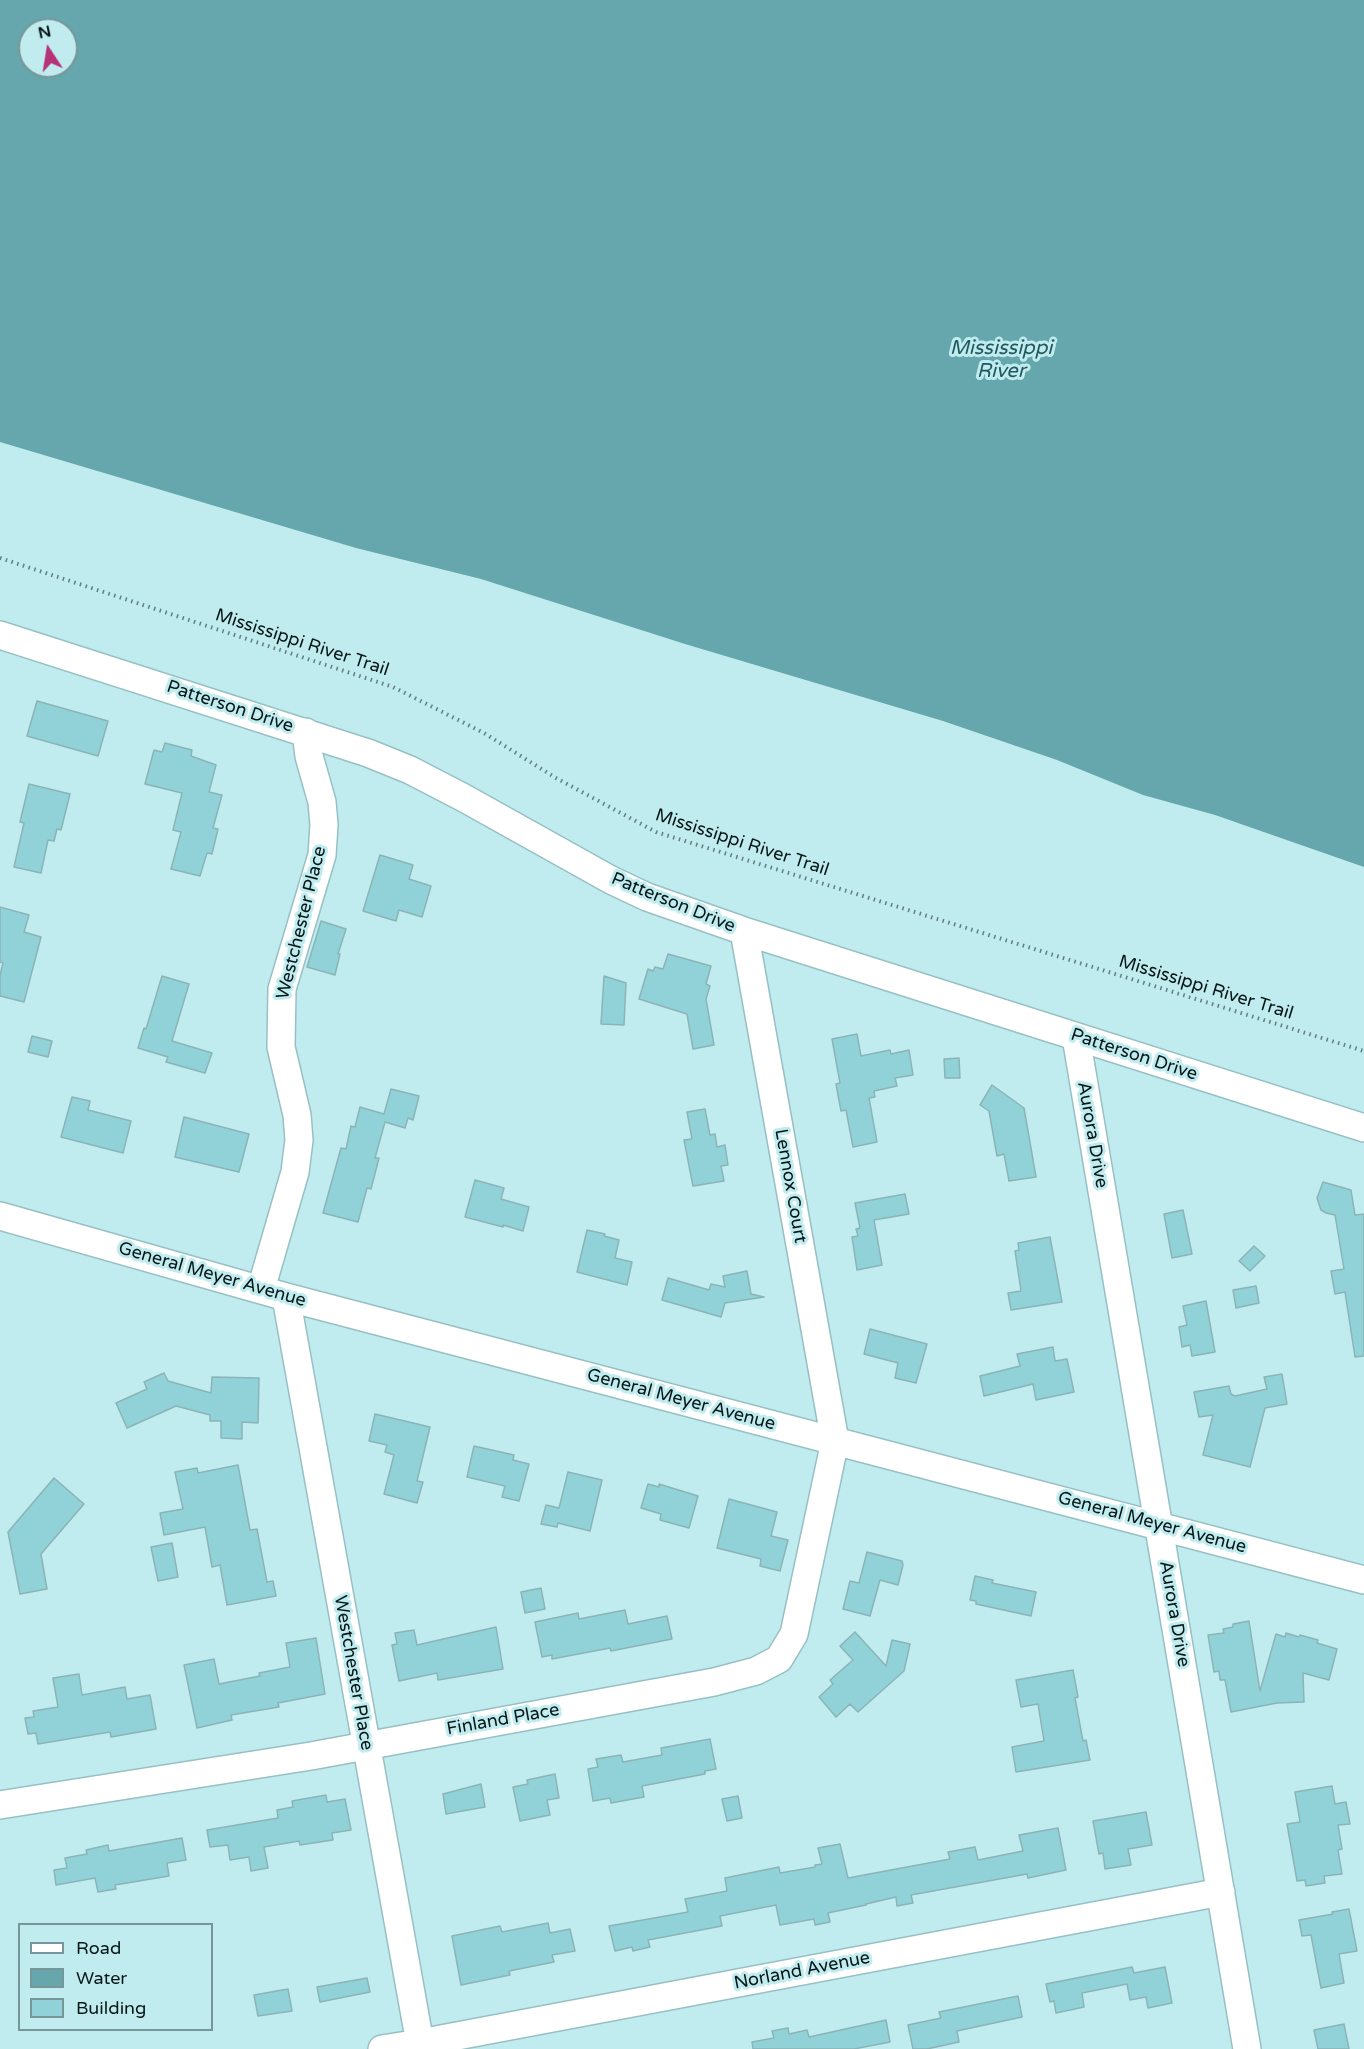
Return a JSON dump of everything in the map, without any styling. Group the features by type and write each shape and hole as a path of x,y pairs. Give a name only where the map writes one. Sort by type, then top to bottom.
{"street":[{"name":"Patterson Drive","path":"0,634 306,732 410,770 510,822 585,866 647,897 744,931 1364,1128"},
{"name":"Westchester Place","path":"306,732 309,756 322,802 324,825 322,855 282,989 281,1047 297,1115 299,1140 273,1293 366,1745 420,2046"},
{"name":"Lennox Court","path":"744,931 836,1441"},
{"name":"Aurora Drive","path":"1076,1037 1247,2049"},
{"name":"General Meyer Avenue","path":"0,1216 273,1293 1364,1580"},
{"name":"Finland Place","path":"0,1805 311,1756 714,1682 756,1671 779,1659 794,1634 836,1441"},
{"name":"Norland Avenue","path":"382,2049 420,2046 1221,1892"}],"path":[{"name":"Mississippi River Trail","path":"0,558 393,687 484,733 556,778 656,832 1364,1051"}],"water":[{"name":"Mississippi River","path":"0,0 1364,0 1364,867 1215,815 1143,795 1057,760 943,721 685,644 481,579 356,548 0,442"}],"building":[{"path":"37,701 108,721 98,756 27,736"},
{"path":"165,743 192,750 191,756 216,765 209,792 222,795 213,828 218,829 212,854 207,853 200,876 171,869 181,832 173,830 182,793 145,784 154,750 162,752"},
{"path":"29,784 70,794 61,830 57,829 54,841 48,840 41,873 14,867 24,823 20,822"},
{"path":"380,855 413,865 409,879 431,886 422,917 399,910 396,921 363,911"},
{"path":"0,907 29,915 24,932 41,937 24,1002 0,996 0,975 3,963 0,962"},
{"path":"321,921 346,929 338,954 340,954 335,975 307,967"},
{"path":"668,954 711,966 706,984 710,986 706,999 714,1045 693,1049 687,1014 639,999 648,969 653,971 655,967 663,969"},
{"path":"162,976 189,984 172,1041 212,1053 205,1073 166,1062 168,1057 138,1048"},
{"path":"604,976 626,983 624,1025 601,1024"},
{"path":"857,1034 861,1056 890,1050 891,1054 909,1050 913,1075 895,1078 897,1086 874,1091 875,1097 869,1098 877,1142 853,1147 846,1110 841,1111 836,1084 840,1083 832,1039"},
{"path":"32,1036 52,1041 48,1057 28,1052"},
{"path":"959,1058 960,1078 945,1078 944,1059"},
{"path":"992,1085 1024,1108 1036,1177 1009,1181 1004,1154 997,1156 989,1111 980,1105"},
{"path":"391,1089 419,1096 413,1120 408,1118 405,1128 385,1122 375,1158 379,1158 371,1189 367,1188 358,1222 323,1213 341,1148 346,1149 351,1126 355,1127 360,1107 384,1114"},
{"path":"72,1097 90,1101 88,1110 131,1121 123,1153 61,1137"},
{"path":"705,1109 710,1135 715,1134 717,1147 725,1145 728,1165 721,1166 724,1181 693,1186 684,1140 692,1139 687,1112"},
{"path":"184,1117 249,1134 239,1172 175,1157"},
{"path":"475,1180 504,1188 501,1199 529,1207 523,1231 465,1217"},
{"path":"1323,1182 1351,1190 1355,1215 1364,1214 1364,1356 1355,1357 1345,1292 1335,1294 1331,1271 1344,1269 1335,1215 1321,1210 1317,1198"},
{"path":"905,1194 909,1214 874,1220 882,1265 857,1270 852,1237 858,1236 856,1229 860,1228 855,1203"},
{"path":"1183,1210 1192,1254 1172,1258 1164,1214"},
{"path":"587,1230 619,1240 615,1258 632,1262 627,1285 577,1272"},
{"path":"1050,1237 1062,1302 1011,1310 1008,1293 1021,1291 1015,1251 1019,1250 1018,1243"},
{"path":"1254,1246 1265,1256 1250,1271 1239,1261"},
{"path":"747,1271 751,1294 764,1297 725,1303 721,1317 662,1300 668,1278 709,1290 711,1284 725,1287 723,1276"},
{"path":"1256,1286 1259,1303 1236,1308 1233,1290"},
{"path":"1206,1301 1215,1352 1192,1356 1190,1345 1182,1347 1179,1327 1187,1325 1183,1306"},
{"path":"870,1329 927,1344 916,1383 895,1378 898,1363 864,1354"},
{"path":"1053,1347 1055,1361 1067,1359 1074,1392 1036,1400 1033,1384 984,1396 980,1376 1020,1366 1017,1354"},
{"path":"164,1373 168,1381 211,1393 212,1377 259,1378 258,1423 242,1422 242,1439 221,1438 221,1421 210,1421 210,1415 176,1406 127,1428 116,1403 147,1389 144,1382"},
{"path":"1282,1374 1287,1404 1265,1408 1250,1467 1203,1455 1213,1415 1199,1417 1194,1392 1229,1386 1231,1394 1235,1396 1267,1389 1264,1377"},
{"path":"375,1414 430,1427 417,1481 423,1482 417,1503 384,1494 394,1455 385,1452 387,1445 369,1441"},
{"path":"474,1446 514,1455 513,1460 529,1464 519,1501 502,1497 505,1486 467,1477"},
{"path":"238,1465 250,1530 257,1529 267,1582 273,1581 276,1596 227,1605 220,1565 212,1567 205,1527 164,1535 160,1513 183,1509 175,1472 197,1468 198,1473"},
{"path":"568,1472 602,1480 590,1531 558,1523 557,1527 541,1524 546,1505 559,1508"},
{"path":"54,1478 84,1504 41,1554 47,1589 20,1594 8,1532"},
{"path":"648,1484 659,1487 659,1484 698,1496 689,1528 660,1520 661,1514 641,1508"},
{"path":"729,1499 777,1512 771,1536 788,1540 780,1571 760,1566 761,1559 717,1548"},
{"path":"172,1543 178,1577 158,1581 151,1547"},
{"path":"867,1552 902,1561 903,1565 898,1585 880,1580 870,1616 843,1609 850,1581 859,1583"},
{"path":"975,1576 993,1580 992,1583 1036,1592 1031,1616 976,1604 976,1601 970,1600"},
{"path":"541,1588 545,1609 525,1613 521,1592"},
{"path":"625,1610 628,1624 667,1616 672,1639 611,1651 610,1648 552,1659 552,1655 542,1657 535,1622 578,1613 579,1619"},
{"path":"1249,1621 1260,1691 1276,1634 1285,1637 1286,1633 1299,1637 1300,1635 1337,1649 1329,1680 1303,1673 1304,1702 1277,1703 1231,1712 1225,1680 1220,1680 1219,1671 1214,1672 1208,1635 1224,1633 1223,1629 1233,1627 1233,1624"},
{"path":"496,1627 503,1669 438,1680 437,1673 399,1681 392,1645 397,1644 395,1633 414,1630 417,1645"},
{"path":"855,1632 886,1666 892,1640 910,1644 904,1671 858,1712 850,1704 836,1717 819,1697 833,1684 830,1680 853,1660 840,1646"},
{"path":"316,1638 325,1694 278,1703 279,1707 231,1715 232,1720 197,1728 184,1665 214,1659 219,1684 260,1676 259,1673 290,1667 286,1643"},
{"path":"1073,1670 1078,1697 1075,1698 1083,1741 1086,1740 1090,1760 1016,1772 1012,1747 1044,1741 1038,1704 1021,1707 1016,1680"},
{"path":"79,1674 82,1695 125,1687 127,1699 150,1695 156,1729 111,1737 110,1732 38,1744 36,1733 28,1734 25,1718 34,1717 33,1711 58,1707 53,1678"},
{"path":"710,1739 716,1769 705,1771 705,1774 642,1786 644,1797 611,1803 610,1798 593,1801 588,1769 598,1767 596,1759 621,1755 623,1762 662,1755 661,1748"},
{"path":"555,1774 559,1798 547,1800 550,1815 520,1821 513,1787 528,1784 527,1780"},
{"path":"481,1784 485,1807 446,1814 443,1794"},
{"path":"1332,1786 1335,1804 1346,1802 1350,1824 1338,1825 1342,1849 1338,1850 1342,1874 1324,1876 1325,1883 1306,1886 1305,1880 1297,1881 1287,1824 1300,1822 1295,1792"},
{"path":"326,1795 327,1802 345,1799 351,1830 332,1833 333,1840 300,1845 299,1841 264,1847 268,1868 251,1871 249,1857 230,1860 228,1845 210,1847 207,1830 278,1818 277,1810 293,1807 292,1801"},
{"path":"738,1796 742,1818 727,1821 722,1799"},
{"path":"1146,1812 1152,1845 1128,1849 1131,1865 1105,1869 1103,1853 1099,1854 1093,1821"},
{"path":"1058,1828 1066,1870 1028,1878 1027,1874 911,1895 913,1903 897,1906 896,1897 828,1913 830,1922 815,1925 814,1919 780,1925 776,1905 720,1916 722,1926 648,1940 650,1947 633,1951 632,1947 615,1951 609,1926 688,1912 685,1899 727,1891 725,1878 779,1867 780,1873 815,1867 815,1865 822,1864 818,1848 840,1844 848,1878 950,1859 948,1852 975,1847 978,1860 1023,1851 1019,1835"},
{"path":"182,1838 186,1860 167,1863 169,1876 115,1885 116,1889 98,1892 95,1878 56,1885 54,1870 67,1868 65,1858 87,1854 86,1850 108,1845 109,1851"},
{"path":"1349,1909 1357,1951 1339,1954 1344,1983 1321,1988 1311,1935 1302,1936 1299,1920"},
{"path":"548,1923 550,1933 570,1929 575,1951 552,1955 554,1962 509,1971 510,1975 461,1985 452,1936 500,1926 502,1932"},
{"path":"1132,1967 1134,1973 1165,1967 1172,2003 1148,2008 1146,1997 1130,2000 1127,1984 1082,1993 1084,2007 1056,2013 1054,2001 1050,2002 1046,1984"},
{"path":"367,1978 370,1992 320,2002 317,1987"},
{"path":"288,1989 292,2011 258,2016 254,1995"},
{"path":"1018,1996 1022,2017 957,2031 959,2042 927,2049 913,2049 908,2025 941,2018 939,2012"},
{"path":"886,2020 890,2042 854,2049 753,2049 752,2042 774,2038 772,2031 788,2028 789,2034 807,2030 809,2037"},
{"path":"1344,2024 1349,2049 1318,2049 1314,2030"}]}
